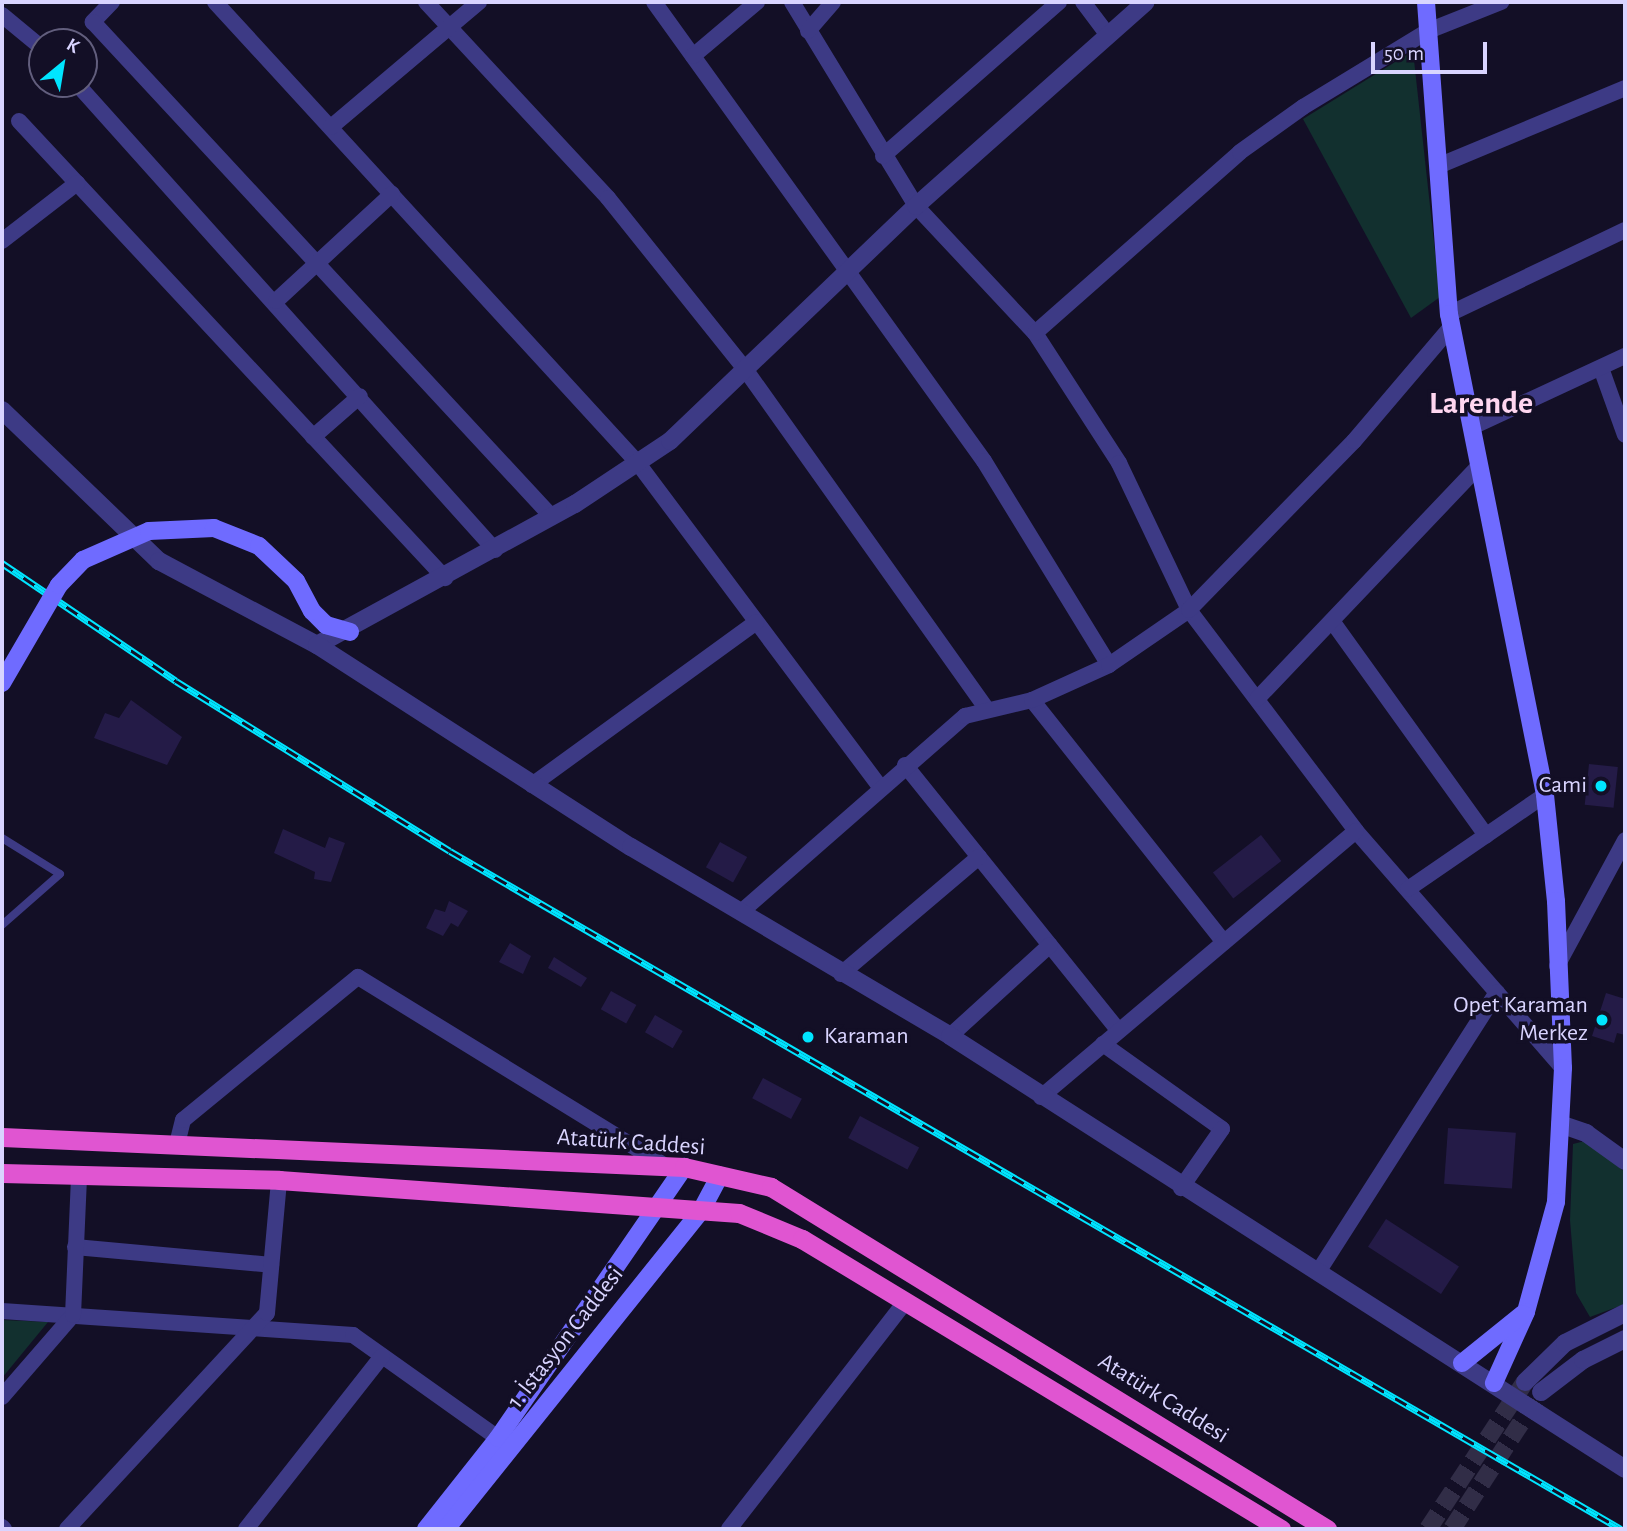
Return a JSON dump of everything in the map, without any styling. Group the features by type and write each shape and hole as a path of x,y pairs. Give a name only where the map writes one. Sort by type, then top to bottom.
{"highway":[{"name":"Atatürk Caddesi","path":"2,1137 674,1166 771,1186 1327,1529"},
{"name":"Atatürk Caddesi","path":"2,1173 279,1180 660,1202 739,1213 802,1239 1255,1523 1281,1529"}],"main road":[{"path":"1426,2 1450,320 1545,795 1556,901 1554,971 1563,1068 1556,1202 1526,1311 1494,1383"},
{"path":"2,683 59,585 83,560 149,531 214,528 259,546 296,581 312,611 326,625 350,632"},
{"name":"1. İstasyon Caddesi","path":"426,1529 498,1438 660,1202 674,1166"},
{"name":"1. İstasyon Caddesi","path":"446,1529 702,1209 720,1175"},
{"path":"1462,1363 1526,1311"}],"street":[{"path":"112,2 93,22 552,517"},
{"path":"215,2 637,463 879,786"},
{"path":"426,2 608,198 745,369 988,710"},
{"path":"331,127 453,28 479,2"},
{"path":"654,2 849,269 984,461 1109,665"},
{"path":"693,56 757,2"},
{"path":"792,2 883,156 916,206 1035,333 1119,463 1189,610 1356,831 1563,1068"},
{"path":"808,31 833,2"},
{"path":"883,156 1059,2"},
{"path":"1083,2 1106,32"},
{"path":"317,645 350,632 495,550 637,463 745,369 916,206 1106,32 1146,2"},
{"path":"1035,333 1240,152 1428,31 1501,2"},
{"path":"2,15 28,36"},
{"path":"1438,166 1625,88"},
{"path":"90,98 276,301 495,550"},
{"path":"19,121 445,578"},
{"path":"2,241 77,183"},
{"path":"276,301 320,266 392,194"},
{"path":"741,912 879,786 965,716 1032,700 1109,665 1189,610 1354,441 1450,320 1625,230"},
{"path":"1472,427 1625,356"},
{"path":"1601,369 1625,435"},
{"path":"313,437 360,396"},
{"path":"2,410 159,561 317,645 533,785 842,974 950,1036 1181,1188 1625,1468"},
{"path":"1256,699 1479,466"},
{"path":"1332,621 1486,835"},
{"path":"533,785 756,622"},
{"path":"1032,700 1224,942"},
{"path":"905,765 1119,1031"},
{"path":"1408,889 1545,795"},
{"path":"1041,1097 1356,831"},
{"path":"1554,971 1625,840"},
{"path":"842,974 979,857"},
{"path":"950,1036 1050,945"},
{"path":"177,1144 184,1120 358,978 674,1166"},
{"path":"1318,1272 1497,992"},
{"path":"1103,1044 1222,1129 1181,1188"},
{"path":"1560,1124 1625,1160"},
{"path":"2,1396 73,1315 79,1177"},
{"path":"67,1529 267,1313 279,1180"},
{"path":"75,1247 271,1265"},
{"path":"729,1529 905,1302"},
{"path":"2,1311 257,1326 353,1335 498,1438"},
{"path":"1525,1382 1565,1343 1625,1313"},
{"path":"1541,1392 1583,1360 1625,1339"},
{"path":"246,1529 382,1356"}],"lane":[{"path":"2,838 60,874 2,925"}],"green space":[{"path":"1413,51 1440,297 1411,318 1303,119"},
{"path":"1585,1141 1625,1172 1625,1304 1590,1317 1576,1293 1570,1220 1573,1144"},
{"path":"2,1320 48,1322 2,1378"}],"building":[{"path":"131,700 182,737 167,765 94,738 105,713 119,718"},
{"name":"Cami","path":"1589,764 1618,767 1614,808 1585,805"},
{"path":"283,829 325,848 329,837 345,843 331,882 314,879 315,872 274,853"},
{"path":"1261,835 1281,861 1233,899 1213,873"},
{"path":"720,842 747,857 733,882 706,867"},
{"path":"449,901 468,911 458,927 451,923 443,936 426,928 435,909 445,912"},
{"path":"510,943 531,956 523,974 499,962"},
{"path":"554,957 587,978 581,987 548,968"},
{"path":"611,991 636,1005 626,1023 601,1009"},
{"path":"1606,993 1625,999 1625,1035 1617,1033 1614,1043 1592,1036"},
{"path":"655,1015 683,1031 673,1048 645,1032"},
{"name":"Karaman","path":"763,1078 802,1099 791,1119 752,1098"},
{"path":"860,1116 919,1147 907,1170 848,1138"},
{"path":"1448,1128 1516,1133 1512,1189 1444,1184"},
{"path":"1386,1219 1459,1266 1441,1294 1368,1247"}],"tunnel":[{"path":"1428,1529 1525,1382"},
{"path":"1452,1529 1541,1392"}],"railway":[{"path":"2,563 176,681 450,851 1621,1529"}],"place":[{"name":"Cami","path":"1601,786"},
{"name":"Opet Karaman Merkez","path":"1602,1020"},
{"name":"Karaman","path":"808,1037"}],"district":[{"name":"Larende","path":"1481,403"}]}
